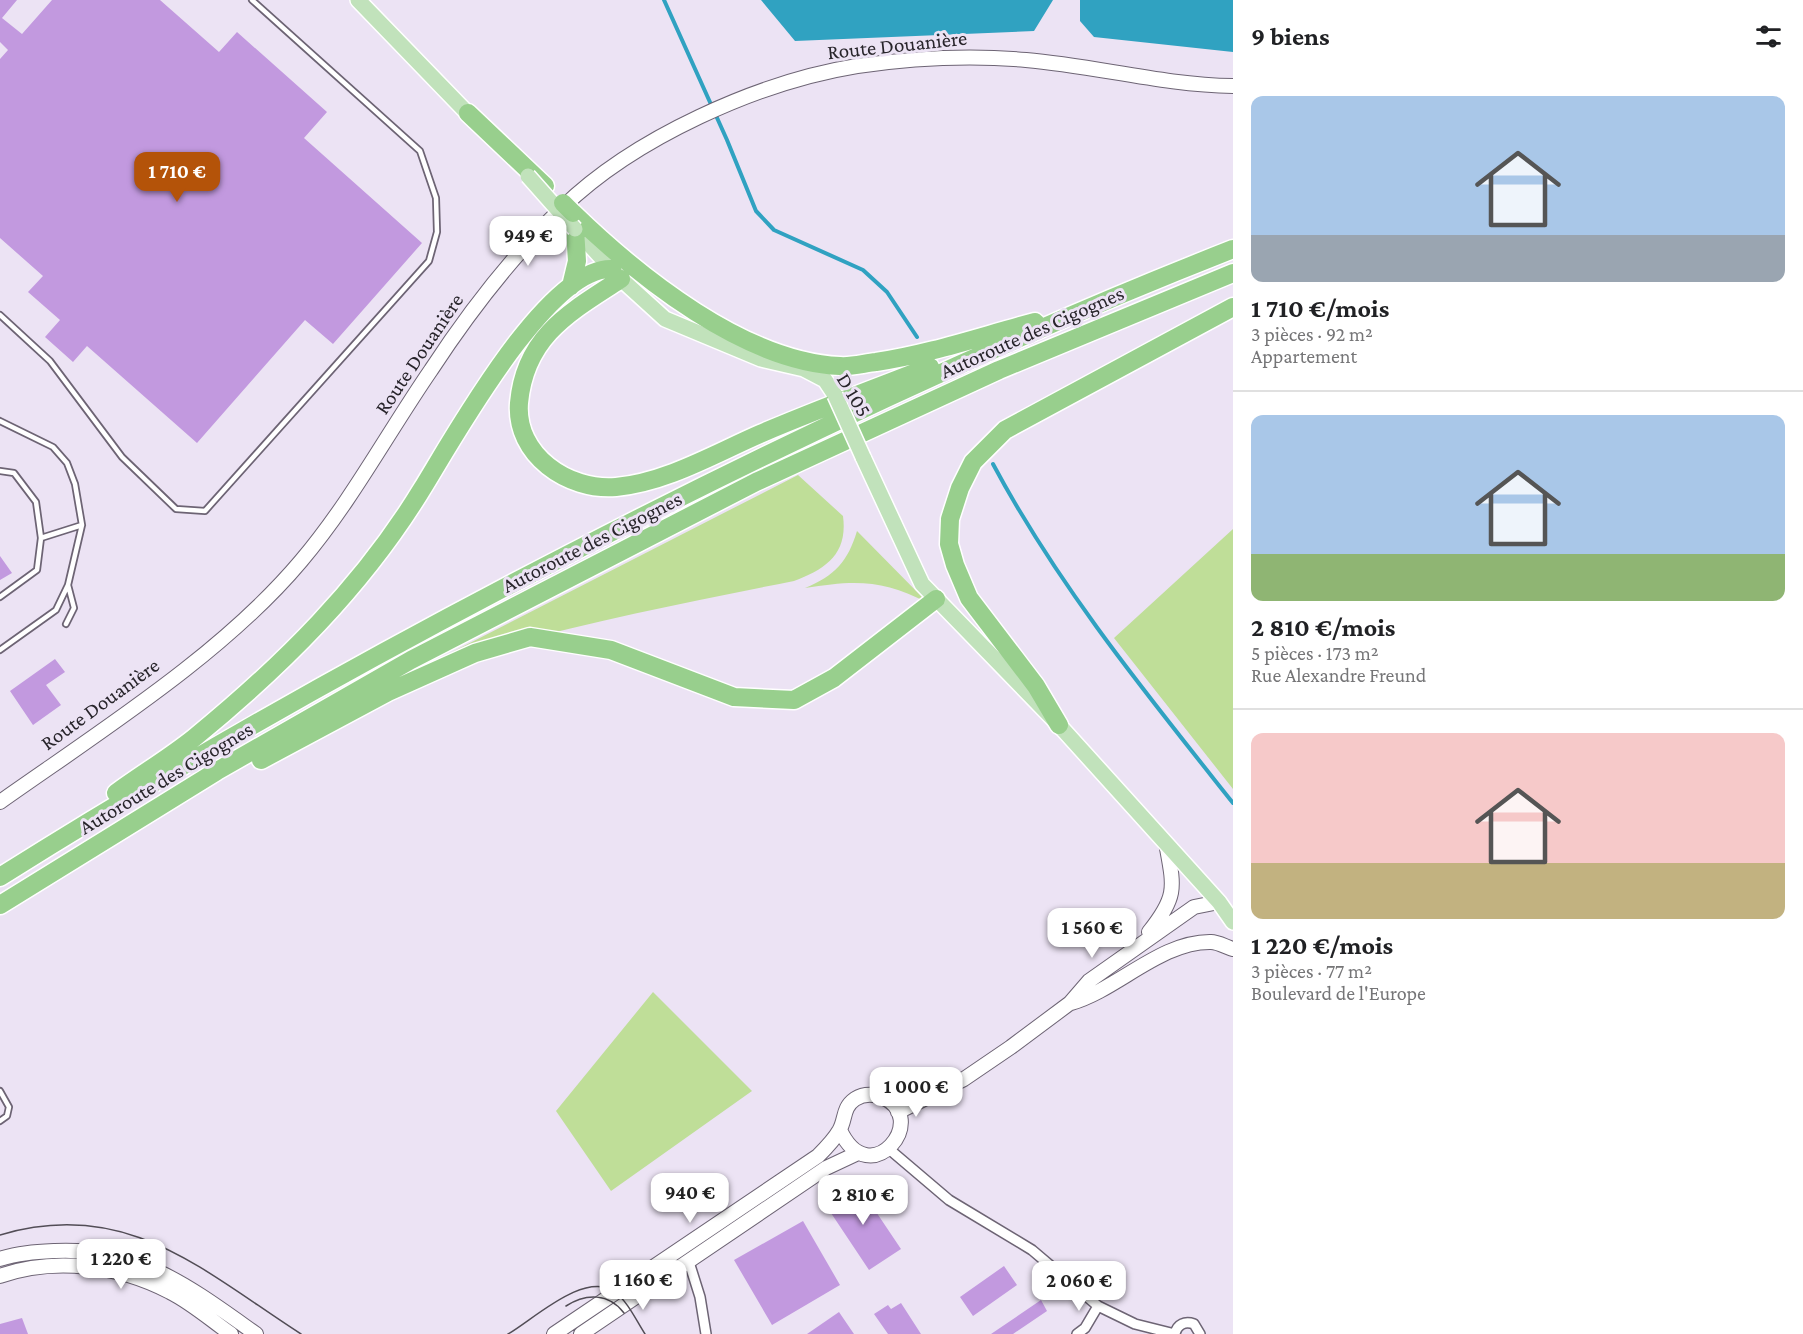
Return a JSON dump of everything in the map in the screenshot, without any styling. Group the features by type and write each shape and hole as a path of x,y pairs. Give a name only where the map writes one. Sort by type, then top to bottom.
{"highway":[{"path":"468,113 554,195 574,221 665,292 736,336 786,356 841,367 907,357 1092,306"},
{"path":"570,286 577,261 574,221"},
{"name":"Autoroute des Cigognes","path":"0,877 82,825 397,643 746,463 1092,306 1233,249"},
{"path":"82,825 106,800 192,740 248,692 320,624 388,542 468,410 493,376 533,325 570,286 588,273 601,268 617,274 553,327 540,342 525,368 520,387 519,408 522,430 538,456 564,478 588,487 634,484 677,470 802,416 1092,306"},
{"name":"Autoroute des Cigognes","path":"0,905 217,771 411,660 756,482 1004,368 1233,273"},
{"path":"1059,725 1036,686 969,597 954,565 949,544 950,519 960,488 973,462 1005,429 1233,307"},
{"path":"217,771 252,765 388,692 475,653 530,637 611,650 734,698 794,700 834,678 936,599"}],"main road":[{"name":"D 105","path":"358,0 574,221 617,274 665,319 761,359 804,369 825,380 835,395 922,584 1059,725 1219,902 1233,922"}],"street":[{"name":"Route Douanière","path":"0,802 157,690 236,626 300,563 342,508 430,371 495,280 564,206 615,167 678,128 724,105 779,85 855,67 936,58 1030,60 1158,81 1233,86"},
{"path":"1140,943 1166,910 1172,895 1172,879 1166,843"},
{"path":"898,1112 964,1079 1070,1003 1089,981 1194,907 1219,902"},
{"path":"1070,1003 1089,998 1152,960 1188,946 1212,942 1233,949"},
{"path":"554,1334 818,1156 840,1130 843,1113 857,1098 867,1095 884,1098 898,1112 900,1133 889,1149 874,1155 858,1153 826,1168 581,1334"},
{"path":"840,1130 846,1143 858,1153"},
{"path":"889,1149 949,1200 1032,1251 1098,1306 1135,1324 1174,1334 1178,1326 1186,1323 1194,1324 1200,1334"},
{"path":"0,1259 33,1252 63,1250 116,1256 172,1276 256,1334"},
{"path":"689,1262 700,1297 706,1334"},
{"path":"0,1276 15,1271 51,1266 84,1266 118,1272 172,1293 231,1334"},
{"path":"1077,1334 1085,1328 1098,1306"}],"lane":[{"path":"0,315 50,361 122,457 176,509 204,511 429,261 437,232 436,198 420,151 252,0"},
{"path":"0,421 53,447 67,463 75,484 82,525 68,585 56,610 0,650"},
{"path":"0,471 14,472 36,502 42,538 37,570 0,597"},
{"path":"42,538 82,525"},
{"path":"66,624 74,608 68,585"},
{"path":"0,1091 9,1107 7,1116 0,1121"}],"green space":[{"path":"798,475 843,516 844,529 838,550 825,565 816,571 794,581 556,632 415,671"},
{"path":"1233,529 1233,789 1114,638"},
{"path":"857,531 928,603 897,589 868,584 854,583 805,588 825,578 839,566 845,559"},
{"path":"653,992 752,1091 611,1191 556,1111"}],"water":[{"path":"761,0 1053,0 1034,31 795,41"},
{"path":"1080,0 1233,0 1233,52 1094,37 1080,21"}],"building":[{"path":"0,0 17,0 2,18 22,34 52,0 160,0 219,52 237,32 327,112 304,138 422,243 333,344 305,320 197,443 87,346 73,362 45,337 60,320 28,292 43,276 0,238 0,59 8,50 0,42"},
{"path":"0,556 12,573 0,580"},
{"path":"55,659 65,672 46,685 61,705 33,725 10,691"},
{"path":"856,1182 901,1249 869,1270 825,1204"},
{"path":"803,1221 840,1285 772,1325 734,1260"},
{"path":"1004,1266 1017,1285 973,1316 960,1297"},
{"path":"1041,1300 1047,1311 1013,1334 991,1334"},
{"path":"901,1303 921,1334 888,1334 874,1314 888,1305 891,1309"},
{"path":"839,1312 854,1334 807,1334"},
{"path":"22,1318 28,1334 0,1334 0,1324"}],"waterway":[{"path":"664,0 756,211 774,230 863,270 887,292 917,337"},
{"path":"993,464 1018,509 1075,597 1137,681 1233,803"}],"tram line":[{"path":"0,1235 45,1226 87,1226 125,1233 161,1247 196,1265 301,1334"},
{"path":"508,1334 560,1299 589,1287 603,1287 615,1292 632,1312 645,1334"},
{"path":"566,1306 581,1299 597,1297 618,1306 624,1313"}]}
